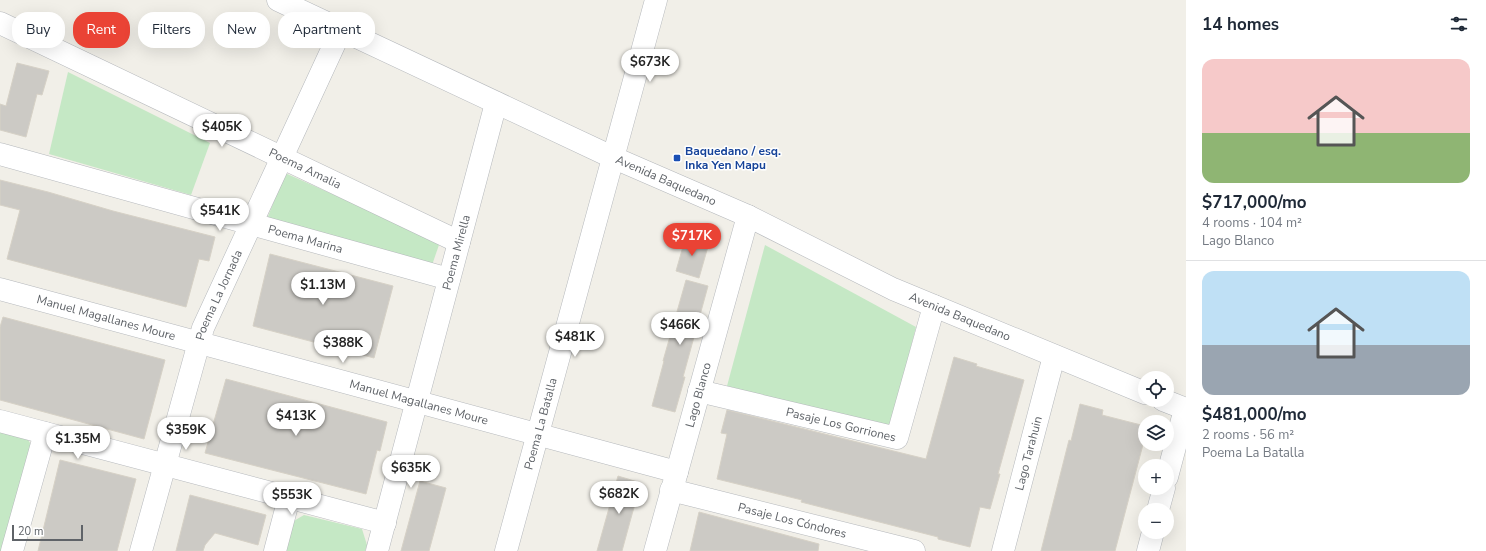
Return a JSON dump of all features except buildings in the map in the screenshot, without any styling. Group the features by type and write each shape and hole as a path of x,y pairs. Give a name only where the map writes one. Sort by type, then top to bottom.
{"street":[{"name":"Avenida Baquedano","path":"278,0 303,12"},
{"name":"Poema La Batalla","path":"506,551 612,157 656,0"},
{"name":"Poema Amalia","path":"0,23 459,242"},
{"name":"Avenida Baquedano","path":"375,46 612,157 748,216 893,289 1138,390"},
{"name":"Poema La Jornada","path":"141,551 202,328 333,48"},
{"name":"Poema Mirella","path":"377,551 496,103"},
{"name":"Poema Marina","path":"0,154 449,278"},
{"name":"Lago Blanco","path":"655,551 748,216"},
{"name":"Manuel Magallanes Moure","path":"0,289 537,434 674,481"},
{"name":"Pasaje Los Gorriones","path":"699,391 897,438 934,306"},
{"name":"Lago Tarahuin","path":"1003,551 1054,356"},
{"path":"1172,459 1186,409 1174,404"},
{"path":"0,421 164,466 385,523"},
{"path":"12,551 45,433"},
{"name":"Pasaje Los Cóndores","path":"674,481 914,551"},
{"path":"275,551 289,498"},
{"path":"1148,551 1151,539"}],"green space":[{"path":"68,72 210,143 191,195 49,154"},
{"path":"285,173 440,242 431,268 267,219"},
{"path":"765,245 916,327 890,428 727,386"},
{"path":"0,431 27,438 33,448 4,551 0,551"},
{"path":"304,515 362,529 367,545 365,551 284,551 292,522"}],"place":[{"name":"Baquedano / esq. Inka Yen Mapu","path":"677,158"}]}
